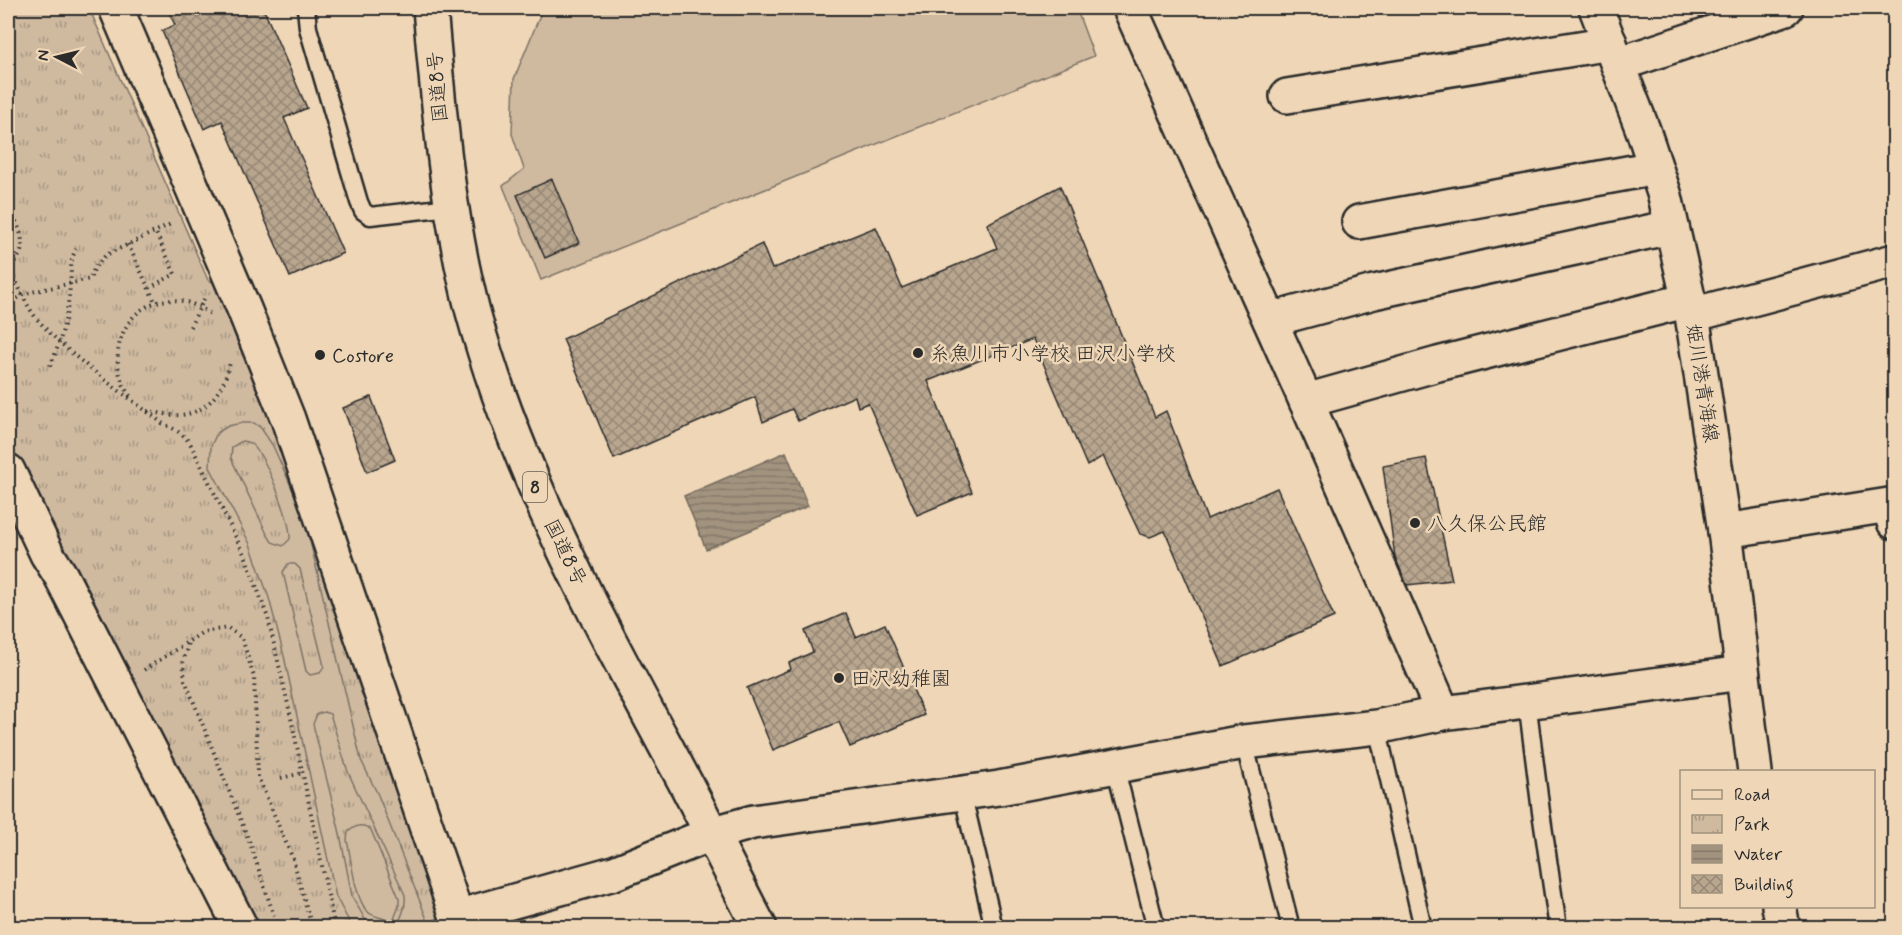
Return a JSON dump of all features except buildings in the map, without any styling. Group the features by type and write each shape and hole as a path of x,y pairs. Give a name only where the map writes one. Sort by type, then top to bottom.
{"main road":[{"path":"116,8 288,419 459,922 614,873 711,834 753,822 999,788 1244,742 1377,727 1443,713 1742,673"},
{"name":"国道8号","path":"430,8 450,207 474,314 509,421 532,480 617,658 760,927"},
{"path":"1130,8 1443,713"},
{"name":"姫川港青海線","path":"1596,8 1655,168 1691,307 1725,531 1755,770"},
{"path":"1287,96 1614,53 1782,8"},
{"path":"1359,222 1655,168"},
{"path":"1270,320 1374,292 1671,227"},
{"path":"1306,401 1438,364 1894,261"},
{"path":"8,471 47,554 61,576 241,927"},
{"path":"1725,531 1889,505 1894,522"},
{"path":"1779,908 1783,927"}],"lane":[{"path":"306,8 308,28 363,211 370,216 450,207"},
{"path":"1527,701 1540,812 1558,927"},
{"path":"1377,727 1423,927"},
{"path":"1244,742 1291,927"},
{"path":"1115,766 1156,927"},
{"path":"962,792 994,927"}],"path":[{"path":"8,205 20,230 23,244 9,266 36,317 61,343 134,402 186,437 246,558 268,618 335,927"},
{"path":"8,306 23,294 90,279 95,267 106,255 180,220"},
{"path":"149,288 175,274 155,231"},
{"path":"128,244 156,304"},
{"path":"50,366 61,343 70,284 70,260 76,249"},
{"path":"134,402 118,374 116,358 118,342 125,327 136,315 166,301 183,301 200,307 218,322"},
{"path":"190,327 198,310"},
{"path":"145,410 180,415 195,411 209,403 220,392 227,378 231,361 230,353"},
{"path":"117,686 203,632 228,628 242,638 254,677 258,777 292,859 312,927"},
{"path":"188,643 183,663 185,680 251,846 278,927"},
{"path":"281,778 303,773"}],"green space":[{"path":"8,8 89,8 208,280 219,285 284,448 441,916 433,921 435,927 248,927 8,445"},
{"path":"543,8 1076,8 1094,56 541,280 503,186 524,169 512,134 514,79"},
{"path":"254,423 261,428 273,446 304,515 361,760 378,795 430,927 352,927 336,897 284,656 269,598 250,544 210,467 211,446 217,433 228,426","holes":["242,441 248,442 257,451 276,489 289,530 290,539 283,546 272,542 267,534 231,458 232,447","288,564 295,564 300,569 324,666 320,673 310,675 306,671 283,572","324,712 330,714 348,772 405,895 404,908 399,921 394,919 399,906 399,898 371,830 360,826 348,832 347,840 360,898 368,912 389,922 387,926 374,926 366,921 352,896 339,829 313,724 317,714"]}],"water":[{"path":"786,452 808,506 706,549 684,496"}],"place":[{"name":"糸魚川市小学校 田沢小学校","path":"918,353"},
{"name":"Costore","path":"320,355"},
{"name":"八久保公民館","path":"1415,523"},
{"name":"田沢幼稚園","path":"839,678"}]}
